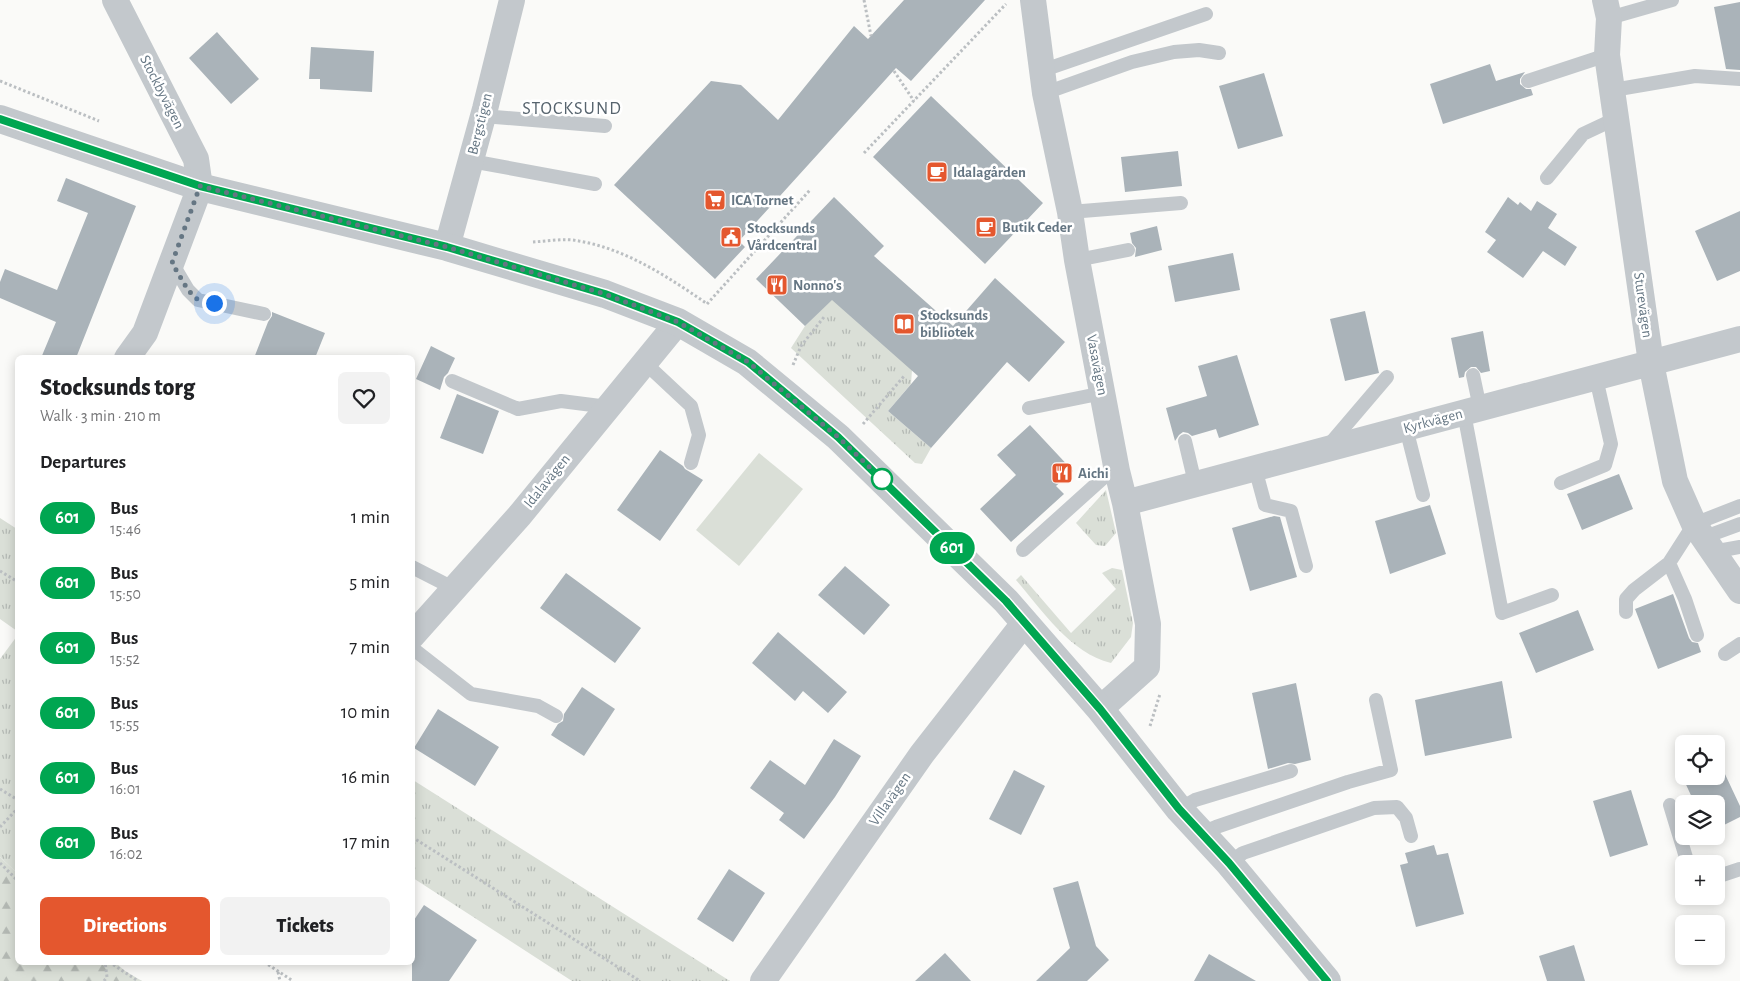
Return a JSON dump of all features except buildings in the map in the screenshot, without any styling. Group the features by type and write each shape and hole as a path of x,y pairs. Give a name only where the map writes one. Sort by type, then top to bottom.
{"street":[{"name":"Stockbyvägen","path":"115,0 196,159 200,186"},
{"name":"Bergstigen","path":"447,247 484,113 512,0"},
{"name":"Vasavägen","path":"1033,0 1043,82 1070,212 1077,260 1148,624 1147,668 1100,709"},
{"name":"Sturevägen","path":"1607,9 1607,55 1651,363 1675,481 1703,538 1740,591"},
{"path":"0,119 200,186 447,247 605,294 678,322 748,362 838,437 990,585 1025,622 1100,709 1179,809 1229,863 1327,981"},
{"path":"128,355 145,333 200,186"},
{"name":"Idalavägen","path":"415,633 520,515 678,322"},
{"name":"Kyrkvägen","path":"1125,503 1740,339"},
{"name":"Villavägen","path":"763,981 922,754 1025,622"}],"lane":[{"path":"1607,9 1672,0"},
{"path":"1043,82 1206,14"},
{"path":"1043,82 1174,52 1199,50 1219,53"},
{"path":"1528,81 1607,55"},
{"path":"1613,90 1695,76 1740,79"},
{"path":"484,113 605,126"},
{"path":"1547,178 1583,134 1617,118"},
{"path":"470,161 595,184"},
{"path":"1070,212 1180,203"},
{"path":"1077,260 1128,250"},
{"path":"172,263 188,290 198,300 264,314"},
{"path":"645,362 691,406 699,435 691,463"},
{"path":"1473,375 1472,410 1502,613 1552,595"},
{"path":"1326,449 1387,377"},
{"path":"1561,483 1605,465 1611,444 1596,378"},
{"path":"452,382 518,409 561,401 608,407"},
{"path":"1030,408 1103,393"},
{"path":"1406,428 1423,494"},
{"path":"1185,441 1195,483"},
{"path":"1255,468 1265,504 1291,511 1306,566"},
{"path":"1024,550 1103,478 1117,471"},
{"path":"1626,612 1626,599 1634,590 1703,538 1740,506"},
{"path":"1703,538 1740,524"},
{"path":"1703,538 1740,547"},
{"path":"1669,563 1685,599 1697,635"},
{"path":"415,568 455,588"},
{"path":"1725,654 1740,644"},
{"path":"415,650 472,694 538,706 556,716"},
{"path":"1201,834 1216,827 1348,782 1391,770 1376,700"},
{"path":"1179,809 1196,800 1291,771"},
{"path":"1670,805 1685,855"},
{"path":"1229,863 1243,853 1374,808 1397,807 1406,818 1411,836"},
{"path":"1725,874 1740,869"}],"path":[{"path":"864,0 871,36"},
{"path":"864,153 1010,0"},
{"path":"894,71 914,101"},
{"path":"707,304 810,190"},
{"path":"792,366 801,346 824,318"},
{"path":"858,430 905,375"},
{"path":"0,571 15,580"},
{"path":"0,789 15,798"},
{"path":"0,827 15,811"},
{"path":"415,839 640,981"},
{"path":"0,863 15,878"},
{"path":"104,981 107,977 105,965"},
{"path":"114,965 138,981"},
{"path":"268,965 293,981"},
{"path":"278,972 280,981"}],"green space":[{"path":"841,289 912,370 911,384 888,411 931,448 922,464 915,463 791,348 805,326"},
{"path":"759,453 803,489 739,566 696,530"},
{"path":"1106,490 1116,533 1105,546 1096,545 1076,523"},
{"path":"0,518 15,528 15,630 0,619"},
{"path":"1112,568 1122,570 1133,623 1131,637 1111,663 1096,658 1070,640 1047,617 1016,580 1021,575 1071,633 1116,589 1102,573"},
{"path":"15,639 15,871 0,857 0,659"},
{"path":"415,781 730,981 572,981 415,879"},
{"path":"0,857 15,871 15,965 118,965 142,981 0,981"}],"bus line":[{"name":"601","path":"0,119 200,186 447,247 605,294 678,322 748,362 838,437 1006,601 1100,709 1147,766 1179,809 1229,863 1327,981"}],"place":[{"name":"Idalagården","path":"937,172"},
{"name":"ICA Tornet","path":"715,200"},
{"name":"Butik Ceder","path":"986,227"},
{"name":"Stocksunds Vårdcentral","path":"731,237"},
{"name":"Nonno's","path":"777,285"},
{"name":"Stocksunds bibliotek","path":"904,324"},
{"name":"Aichi","path":"1062,473"}],"district":[{"name":"STOCKSUND","path":"572,109"}],"route":[{"path":"214,303 198,300 188,290 172,263 200,186 447,247 605,294 678,322 748,362 838,437 882,479"}]}
